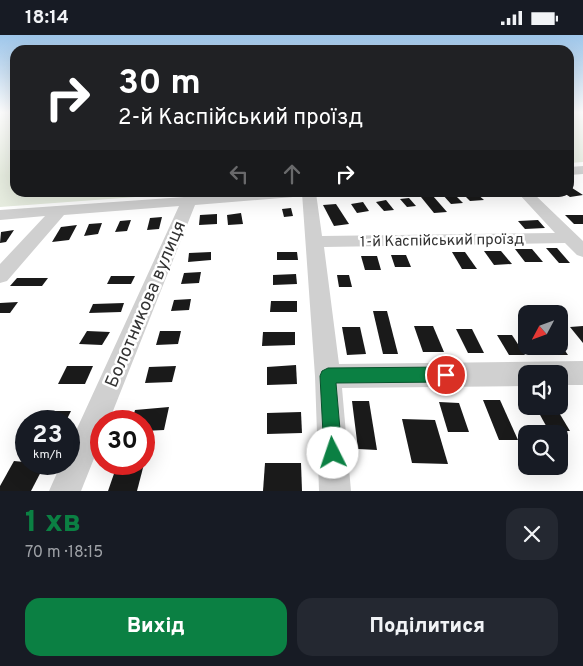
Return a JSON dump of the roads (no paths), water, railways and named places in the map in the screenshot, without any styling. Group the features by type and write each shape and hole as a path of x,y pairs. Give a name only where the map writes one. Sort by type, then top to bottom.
{"street":[{"path":"0,215 234,197"},
{"path":"308,197 328,376 336,491"},
{"path":"529,197 583,251"},
{"name":"Болотникова вулиця","path":"65,491 189,200"},
{"path":"0,277 59,211"},
{"name":"1-й Каспійський проїзд","path":"314,242 570,238"},
{"path":"328,376 583,373"}]}
